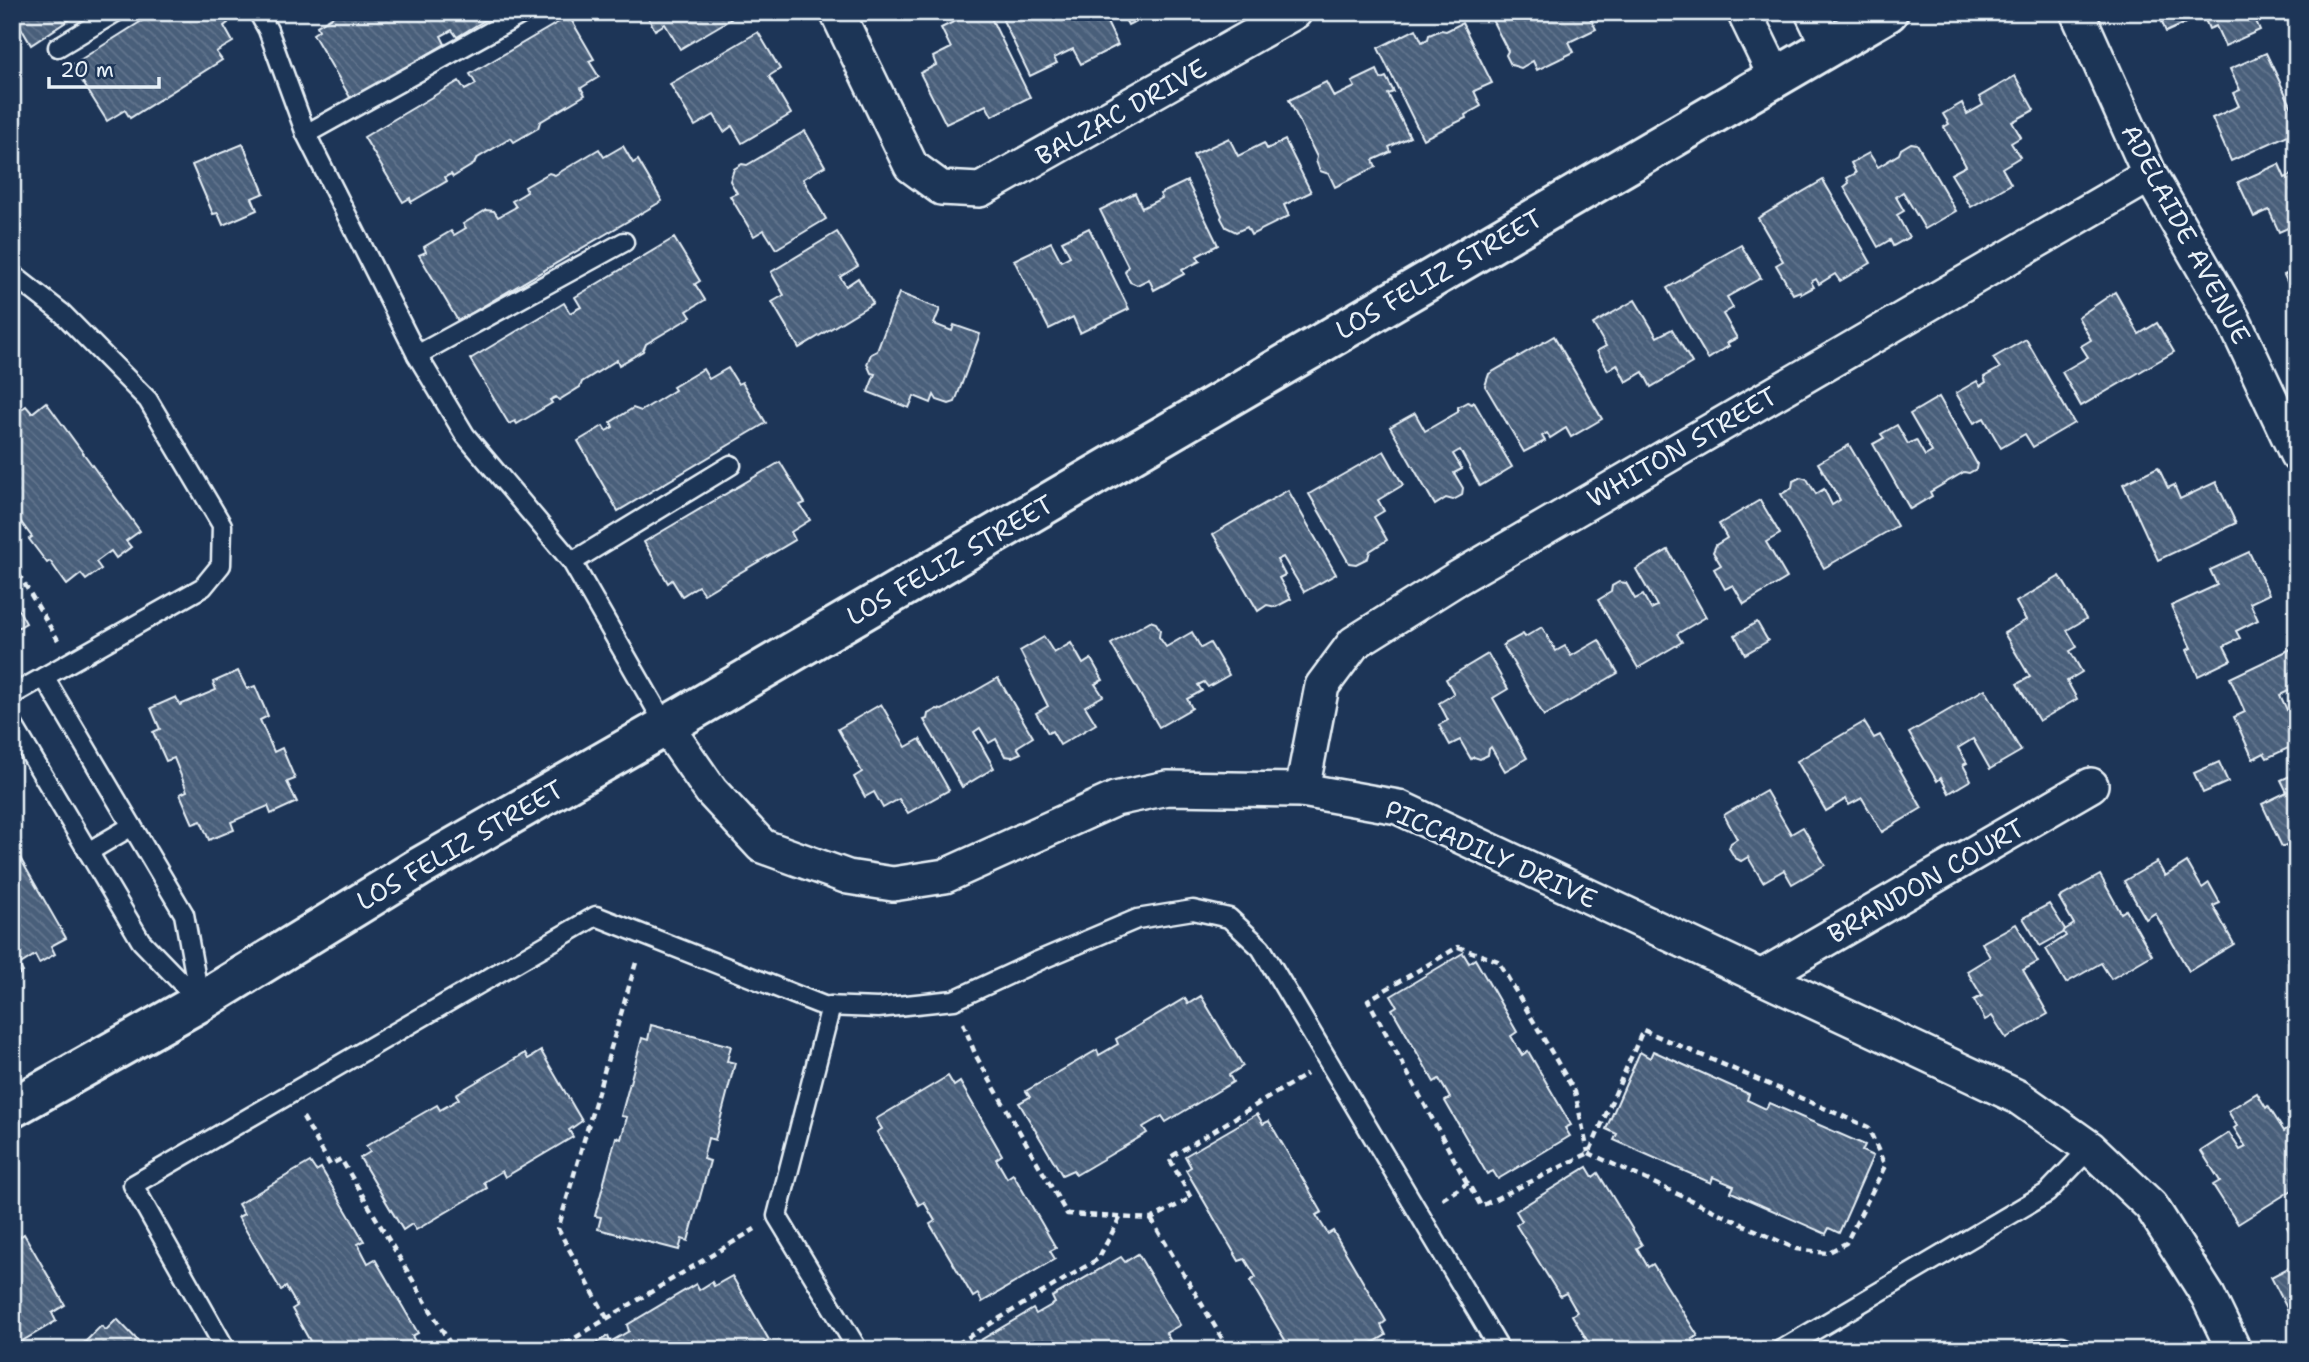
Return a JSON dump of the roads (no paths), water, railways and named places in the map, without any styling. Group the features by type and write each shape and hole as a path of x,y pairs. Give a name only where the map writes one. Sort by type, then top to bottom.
{"street":[{"name":"BALZAC DRIVE","path":"837,12 911,166 941,188 980,190 1294,12"},
{"path":"1744,12 1776,78"},
{"path":"1812,12 1829,47"},
{"name":"LOS FELIZ STREET","path":"12,1108 200,1002 418,868 1888,12"},
{"name":"ADELAIDE AVENUE","path":"2077,12 2150,175 2234,321 2297,455"},
{"name":"WHITON STREET","path":"1302,790 1322,686 1354,643 1456,579 2150,175"},
{"name":"PICCADILY DRIVE","path":"666,726 711,791 762,846 848,877 893,884 945,876 1115,799 1167,788 1302,790 1398,807 2018,1097 2090,1148 2151,1206 2208,1296 2234,1350"},
{"name":"BRANDON COURT","path":"1761,977 2091,785"}],"lane":[{"path":"58,47 116,12"},
{"path":"258,12 268,30 306,134 417,355 465,435 572,562 666,726"},
{"path":"306,134 522,14"},
{"path":"417,355 624,242"},
{"path":"12,274 62,313 148,400 222,525 221,565 204,587 12,695"},
{"path":"572,562 731,465"},
{"path":"44,677 184,915 200,1002"},
{"path":"12,723 141,942 200,1002"},
{"path":"88,852 132,826"},
{"path":"226,1350 133,1185 596,916 824,1006 878,1008 954,1000 1137,919 1194,910 1229,918 1261,947 1500,1350"},
{"path":"831,1006 777,1216 858,1350"},
{"path":"1781,1350 2047,1193 2090,1148"},
{"path":"2032,1350 2062,1346 2071,1350"}]}
